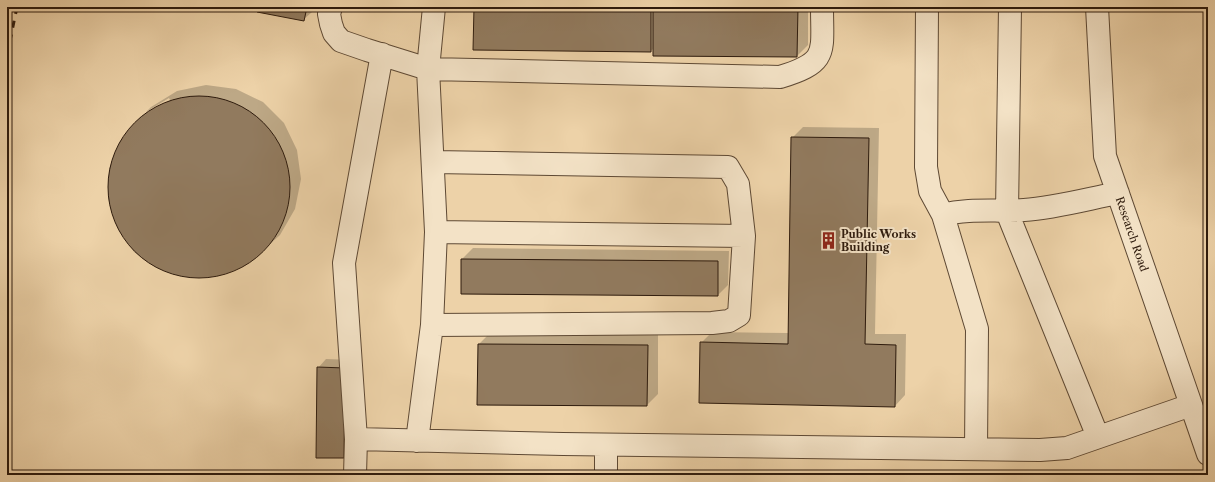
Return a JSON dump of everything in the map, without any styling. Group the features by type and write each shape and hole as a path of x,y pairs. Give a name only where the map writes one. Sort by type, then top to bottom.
{"street":[{"path":"331,7 331,24 334,33 342,41 428,68 780,77 808,66 818,58 822,48 822,7"},
{"path":"417,441 432,325 436,232 434,162 428,68 434,7"},
{"path":"928,7 926,167 930,191 944,215 977,329 976,449"},
{"path":"1010,7 1007,212 1098,437"},
{"name":"Research Road","path":"1097,7 1105,156 1208,454"},
{"path":"354,475 356,439 344,263 382,54"},
{"path":"432,325 704,323 729,321 739,315 744,236 738,184 728,167 434,162"},
{"path":"944,215 956,211 1007,212 1033,209 1118,193"},
{"path":"436,232 744,236"},
{"path":"356,439 606,445 1059,450 1190,405"},
{"path":"606,445 606,475"}],"building":[{"path":"258,7 307,7 304,21 257,12"},
{"path":"474,7 651,7 651,52 473,50"},
{"path":"653,7 798,7 797,57 653,56"},
{"path":"190,96 208,96 234,103 250,111 264,122 275,136 283,152 290,178 290,196 283,222 275,238 264,252 250,263 234,271 208,278 190,278 164,271 148,263 128,245 115,222 112,213 108,196 108,178 115,152 123,136 141,116 164,103 173,100"},
{"name":"Public Works Building","path":"791,137 869,138 865,344 896,345 895,407 699,403 700,342 788,344"},
{"path":"461,259 718,261 718,296 461,294"},
{"path":"478,344 648,345 647,406 477,405"},
{"path":"317,367 345,368 344,458 316,458"}],"railway":[{"path":"7,55 17,7"}],"place":[{"name":"Public Works Building","path":"828,240"}]}
